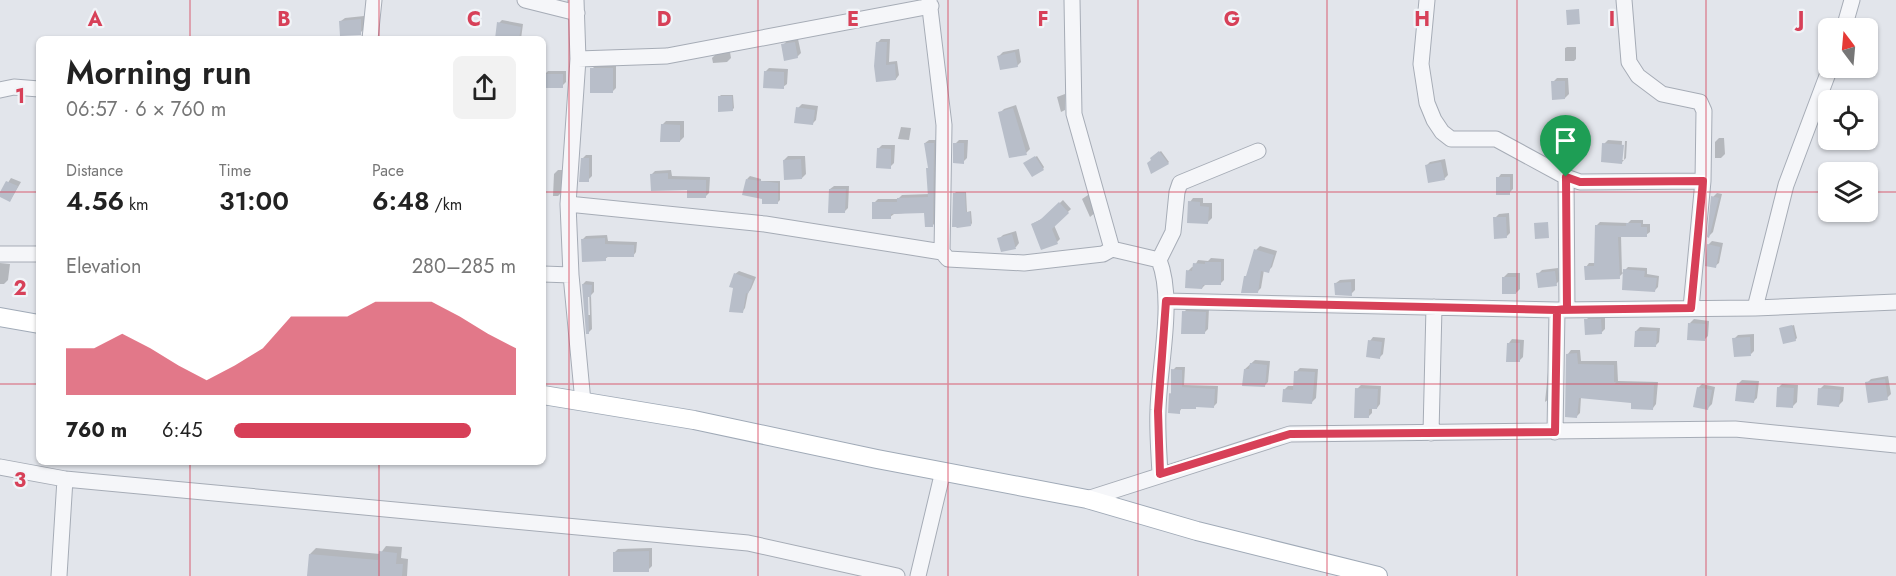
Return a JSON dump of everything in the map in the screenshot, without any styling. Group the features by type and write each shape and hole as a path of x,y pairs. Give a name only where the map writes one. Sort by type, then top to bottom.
{"main road":[{"path":"0,317 36,323"},
{"path":"546,396 694,420 877,459 1087,499 1197,531 1378,576"}],"street":[{"path":"370,36 374,0"},
{"path":"525,0 576,6 578,59 568,204 571,275 583,402"},
{"path":"1072,0 1074,114 1112,249"},
{"path":"1427,0 1421,64 1427,103 1434,120 1442,132 1451,139 1496,139 1566,177 1580,182 1703,181"},
{"path":"1624,0 1629,62 1638,76 1662,94 1700,102 1704,111 1703,181 1691,308"},
{"path":"1847,18 1852,0"},
{"path":"578,59 667,56 930,3 944,125 942,252"},
{"path":"1755,308 1786,185 1826,78"},
{"path":"0,90 14,87 36,89"},
{"path":"1160,474 1158,411 1166,301 1164,273 1159,260 1173,232 1177,192 1180,183 1258,151"},
{"path":"1555,432 1566,177"},
{"path":"568,204 765,224 942,252 948,259 1024,263 1103,254 1112,249 1159,260"},
{"path":"0,254 36,254"},
{"path":"546,274 571,275"},
{"path":"1166,301 1562,310 1755,308 1896,302"},
{"path":"1431,433 1434,308"},
{"path":"1087,499 1290,434 1735,429 1896,445"},
{"path":"0,467 65,479 748,543 897,576"},
{"path":"918,576 943,471"},
{"path":"59,576 65,479"}],"building":[{"path":"1579,9 1580,24 1567,25 1566,10"},
{"path":"361,19 361,35 340,36 339,21"},
{"path":"497,22 521,27 520,36 495,36"},
{"path":"795,42 798,58 784,61 781,44"},
{"path":"876,42 887,42 886,65 895,64 896,80 876,82 874,66"},
{"path":"1015,52 1018,67 1000,70 997,56"},
{"path":"590,68 613,68 613,93 590,93"},
{"path":"764,71 784,72 784,89 763,88"},
{"path":"546,74 563,74 563,88 546,88"},
{"path":"1551,81 1565,81 1565,99 1552,100"},
{"path":"718,96 732,96 733,111 718,112"},
{"path":"796,107 815,110 813,125 794,123"},
{"path":"1013,108 1027,155 1009,158 998,112"},
{"path":"661,124 680,125 680,142 660,142"},
{"path":"1563,134 1577,137 1572,157 1558,153"},
{"path":"924,143 934,143 933,227 925,227 924,213 891,214 891,219 872,219 872,202 897,202 897,198 928,197 926,168 928,168"},
{"path":"953,143 964,143 964,164 953,163"},
{"path":"1602,143 1624,145 1622,164 1601,162"},
{"path":"877,148 891,149 891,169 876,168"},
{"path":"1159,151 1169,164 1151,174 1147,163"},
{"path":"1035,156 1044,170 1032,177 1023,163"},
{"path":"581,158 589,158 589,182 579,182"},
{"path":"801,159 802,179 784,180 783,160"},
{"path":"1441,162 1445,180 1428,183 1425,165"},
{"path":"668,173 668,179 706,180 706,198 687,198 687,190 651,191 650,174"},
{"path":"1496,177 1510,177 1510,195 1496,195"},
{"path":"746,179 778,183 778,204 762,204 762,199 742,195"},
{"path":"6,181 18,186 10,202 0,197"},
{"path":"829,189 846,189 845,213 828,213"},
{"path":"953,193 965,193 966,212 970,212 971,226 952,227"},
{"path":"1711,196 1719,198 1709,238 1707,237"},
{"path":"1188,201 1200,202 1200,206 1209,207 1208,224 1187,223"},
{"path":"1059,202 1069,213 1052,229 1058,244 1041,250 1031,224 1040,220"},
{"path":"1493,217 1506,217 1507,238 1494,239"},
{"path":"1548,222 1549,238 1535,239 1534,223"},
{"path":"1626,223 1641,223 1641,227 1647,227 1647,237 1618,237 1620,279 1585,280 1584,266 1594,266 1595,225 1626,226"},
{"path":"1012,234 1016,249 1001,252 997,238"},
{"path":"605,238 605,244 634,245 634,257 606,257 606,261 582,262 581,239"},
{"path":"1707,244 1720,247 1716,268 1705,266"},
{"path":"1254,249 1274,255 1269,273 1261,271 1258,293 1241,293 1244,276 1246,276"},
{"path":"1205,262 1221,262 1221,285 1203,285 1202,289 1185,288 1186,270 1192,271 1193,263 1205,264"},
{"path":"1623,269 1645,271 1644,277 1657,278 1655,292 1622,290"},
{"path":"1555,271 1557,286 1538,288 1536,273"},
{"path":"734,273 753,280 748,294 746,293 743,313 729,312 733,288 729,287"},
{"path":"1502,277 1516,277 1516,294 1502,294"},
{"path":"1351,282 1352,296 1335,295 1334,283"},
{"path":"582,284 592,285 591,297 588,297 589,334 586,334"},
{"path":"1182,311 1206,312 1205,334 1181,334"},
{"path":"1584,319 1601,319 1602,334 1585,335"},
{"path":"1688,323 1706,324 1705,341 1687,340"},
{"path":"1792,325 1796,341 1783,344 1779,328"},
{"path":"1635,331 1657,331 1656,347 1634,347"},
{"path":"1750,337 1751,356 1734,357 1732,338"},
{"path":"1368,340 1382,342 1380,359 1366,357"},
{"path":"1507,343 1520,343 1520,362 1506,362"},
{"path":"1577,353 1578,364 1614,365 1615,384 1654,385 1653,410 1631,409 1631,403 1579,398 1577,418 1565,417 1566,354"},
{"path":"1250,363 1267,365 1265,387 1242,386 1244,369 1249,369"},
{"path":"1171,369 1182,370 1182,387 1215,389 1214,408 1196,407 1196,409 1180,409 1180,414 1168,413"},
{"path":"1294,371 1315,372 1312,404 1282,402 1283,389 1293,390"},
{"path":"1885,379 1888,400 1868,403 1865,382"},
{"path":"1737,383 1756,385 1754,403 1735,401"},
{"path":"1697,387 1712,390 1708,410 1693,407"},
{"path":"1777,387 1794,388 1793,408 1776,407"},
{"path":"1355,388 1378,389 1377,409 1369,409 1369,418 1354,418"},
{"path":"1818,388 1841,390 1839,407 1817,405"},
{"path":"379,551 397,553 396,564 403,564 402,576 307,576 309,554 378,560"},
{"path":"649,551 649,572 613,572 613,552"}],"route":[{"path":"1566,177 1567,309 1557,310 1555,432 1290,434 1160,474 1158,411 1166,301 1557,310 1691,308 1703,181 1580,182 1566,177"}]}
